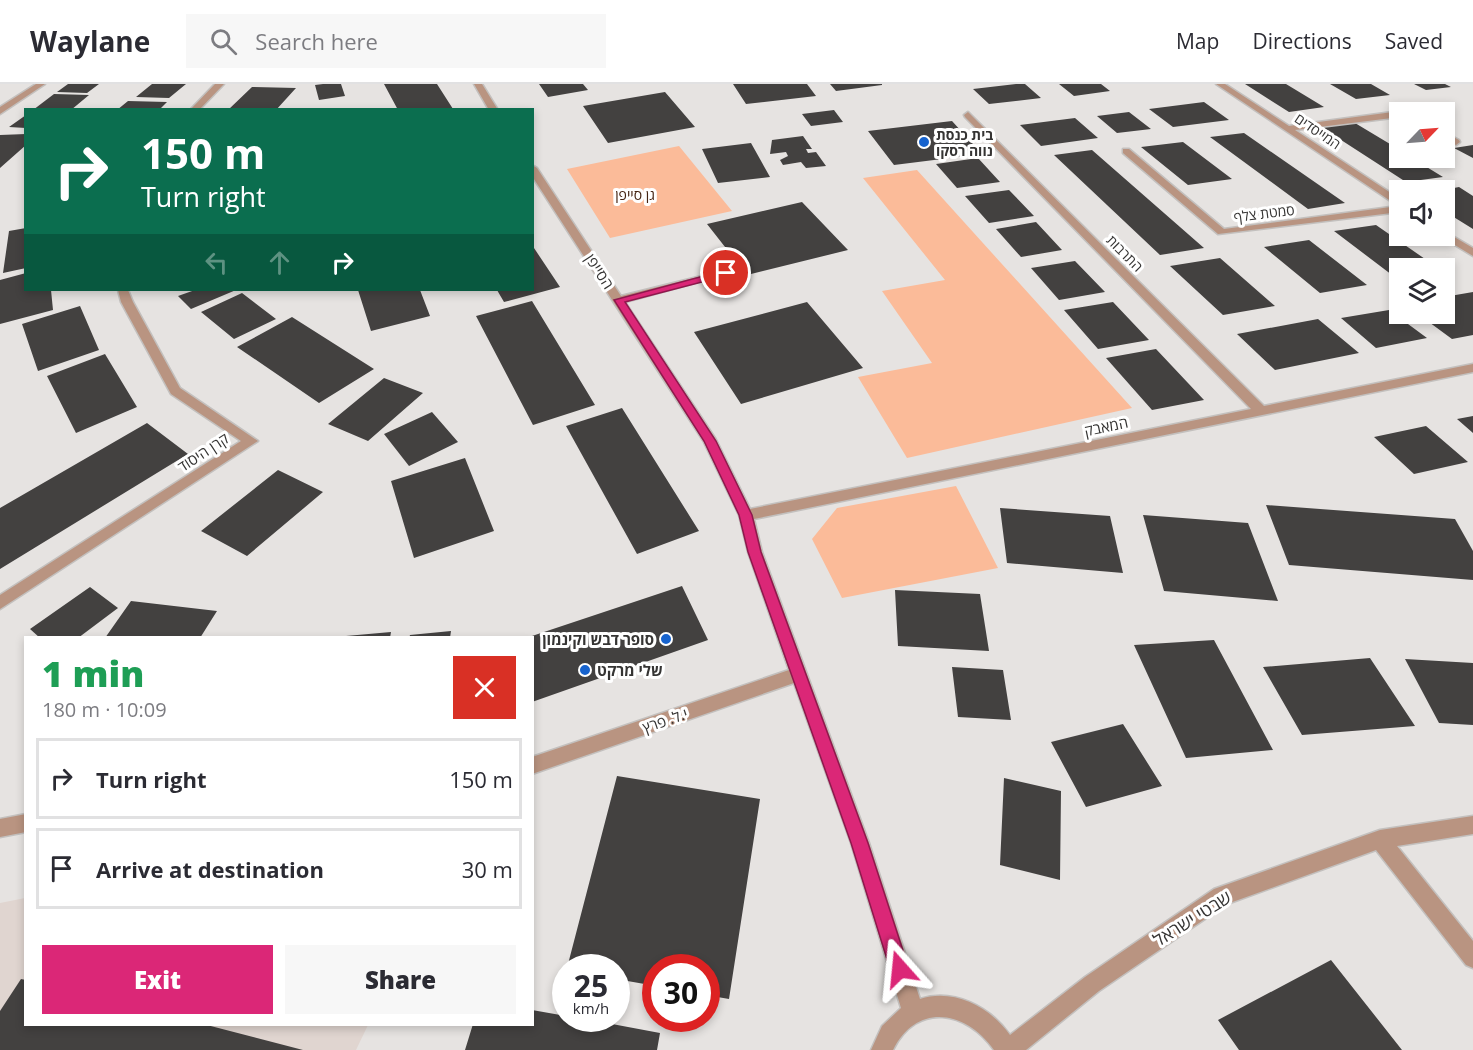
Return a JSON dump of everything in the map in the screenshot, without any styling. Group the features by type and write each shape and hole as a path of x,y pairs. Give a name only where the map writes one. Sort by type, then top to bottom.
{"street":[{"path":"0,111 41,84"},
{"path":"196,108 220,84"},
{"path":"478,84 493,108"},
{"name":"המייסדים","path":"1220,84 1389,197"},
{"name":"התרבות","path":"968,115 1261,411"},
{"path":"1286,129 1389,115"},
{"name":"סמטת צלף","path":"1126,151 1222,232 1389,210"},
{"name":"הסייפן","path":"534,171 710,441 746,515 755,552 860,843 913,1011"},
{"path":"1455,241 1473,253"},
{"path":"619,300 726,273"},
{"name":"קרן היסוד","path":"0,603 251,441 175,391 123,291"},
{"name":"המאבק","path":"746,515 1473,368"},
{"name":"י.ל. פרץ","path":"534,765 798,674"},
{"path":"0,828 24,823"},
{"name":"שבטי ישראל","path":"1008,1050 1092,984 1221,896 1380,839 1473,825"},
{"path":"1380,839 1473,958"},
{"path":"882,1050 895,1025 913,1011 945,1005 968,1012 990,1028 1008,1050"}],"shaded area":[{"path":"24,898 24,1026 368,1026 356,1050 0,1050 0,903"}],"green space":[{"name":"גן סייפן","path":"679,146 732,211 610,238 567,169"},
{"path":"917,170 1132,408 907,458 858,377 932,363 882,291 945,280 863,178"},
{"path":"956,486 998,568 842,598 812,539 837,508"}],"building":[{"path":"68,84 99,84 87,93 57,92"},
{"path":"152,84 186,84 169,98 136,97"},
{"path":"341,84 345,96 319,100 315,85"},
{"path":"384,84 437,84 452,108 397,108"},
{"path":"539,84 583,84 588,90 548,97"},
{"path":"733,84 807,84 816,96 746,104"},
{"path":"830,84 882,84 882,85 836,91"},
{"path":"1025,84 1041,98 989,104 973,89"},
{"path":"1059,84 1101,84 1110,91 1074,96"},
{"path":"1245,84 1286,84 1324,107 1289,112"},
{"path":"1330,84 1371,84 1390,95 1356,99"},
{"path":"1414,84 1445,84 1451,87 1426,90"},
{"path":"252,87 296,88 278,108 230,108"},
{"path":"665,92 695,127 608,143 583,106"},
{"path":"54,94 89,95 73,108 36,108"},
{"path":"128,101 167,102 161,108 119,108"},
{"path":"1204,102 1229,120 1173,127 1149,109"},
{"path":"834,110 843,122 811,126 802,114"},
{"path":"1129,112 1151,129 1117,133 1097,116"},
{"path":"24,116 24,128 9,127"},
{"path":"1075,118 1098,138 1041,146 1020,125"},
{"name":"בית כנסת נווה רסקו","path":"952,121 982,154 894,165 868,131"},
{"path":"1355,123 1389,143 1389,168 1428,168 1443,177 1403,180 1321,127"},
{"path":"1244,133 1345,203 1308,209 1210,137"},
{"path":"24,134 24,147 0,168 0,135"},
{"path":"803,136 812,149 806,149 808,153 816,152 826,166 806,168 801,162 783,165 780,160 788,156 786,152 770,154 772,140"},
{"path":"1183,142 1232,179 1188,185 1141,147"},
{"path":"751,143 770,177 718,183 702,149"},
{"path":"1473,145 1473,158 1455,149"},
{"path":"1092,150 1204,248 1160,255 1054,155"},
{"path":"978,158 1000,182 957,188 936,164"},
{"path":"1459,187 1473,196 1473,229 1455,218 1455,188"},
{"path":"1009,190 1034,216 989,223 965,196"},
{"path":"802,202 848,250 747,275 707,224"},
{"path":"1036,222 1062,250 1021,257 996,229"},
{"path":"1376,225 1389,234 1389,246 1406,246 1424,258 1389,258 1389,273 1334,231"},
{"path":"24,228 24,268 3,273 9,231"},
{"path":"1309,240 1367,285 1320,293 1264,247"},
{"path":"534,248 560,287 504,302 498,291 534,291"},
{"path":"1220,258 1275,306 1223,315 1170,266"},
{"path":"1075,261 1105,292 1059,300 1031,268"},
{"path":"24,274 24,291 51,291 53,310 0,324 0,280"},
{"path":"192,291 234,291 191,309 178,296"},
{"path":"358,291 420,291 430,316 371,331"},
{"path":"1473,292 1473,335 1452,339 1432,324 1455,324 1455,295"},
{"path":"242,293 276,319 234,339 201,312"},
{"path":"532,301 595,405 533,425 476,316"},
{"path":"807,302 863,368 741,404 694,332"},
{"path":"1113,302 1149,340 1098,349 1064,310"},
{"path":"80,306 99,350 38,371 22,324"},
{"path":"1389,310 1389,324 1408,324 1427,338 1376,348 1341,318"},
{"path":"292,317 374,369 319,403 237,347"},
{"path":"1318,319 1359,353 1275,370 1237,334"},
{"path":"1156,349 1204,400 1152,410 1106,358"},
{"path":"105,354 137,407 76,433 47,376"},
{"path":"384,378 423,393 368,441 328,424"},
{"path":"622,408 699,531 637,554 566,426"},
{"path":"432,412 458,442 409,466 384,434"},
{"path":"1473,416 1473,433 1457,419"},
{"path":"147,423 188,454 0,569 0,508"},
{"path":"1426,426 1468,462 1414,474 1374,437"},
{"path":"465,458 494,531 414,558 391,481"},
{"path":"278,470 323,492 247,556 201,531"},
{"path":"1266,505 1455,519 1473,551 1473,580 1289,565"},
{"path":"1000,508 1110,516 1123,573 1007,563"},
{"path":"1143,515 1248,523 1278,601 1164,591"},
{"path":"682,586 708,640 534,701 534,636 532,636"},
{"path":"90,587 118,608 81,636 38,636 30,629"},
{"path":"895,590 980,594 989,651 898,646"},
{"path":"131,601 217,611 201,636 106,636"},
{"path":"451,631 450,636 410,635"},
{"path":"391,632 390,636 346,636"},
{"path":"1214,640 1273,750 1186,758 1134,645"},
{"path":"1370,658 1415,726 1302,735 1263,667"},
{"path":"1405,659 1473,663 1473,725 1439,723"},
{"path":"952,667 1003,670 1011,720 958,717"},
{"path":"1123,724 1162,786 1086,807 1051,742"},
{"path":"617,776 760,799 729,999 720,997 720,954 642,954 642,984 630,981 630,954 571,954"},
{"path":"1004,778 1061,791 1060,880 1000,865"},
{"path":"1331,960 1402,1050 1239,1050 1218,1020"},
{"path":"21,979 24,980 24,1026 211,1026 303,1050 0,1050 0,1011"},
{"path":"534,1010 552,1014 552,1032 630,1032 630,1027 642,1030 642,1032 660,1033 657,1050 465,1050 472,1026 534,1026"}],"place":[{"name":"בית כנסת נווה רסקו","path":"924,142"},
{"name":"סופר דבש וקינמון","path":"666,639"},
{"name":"שלי מרקט","path":"585,670"}],"route":[{"path":"726,273 619,300 710,441 746,515 755,552 860,843 900,969"}]}
